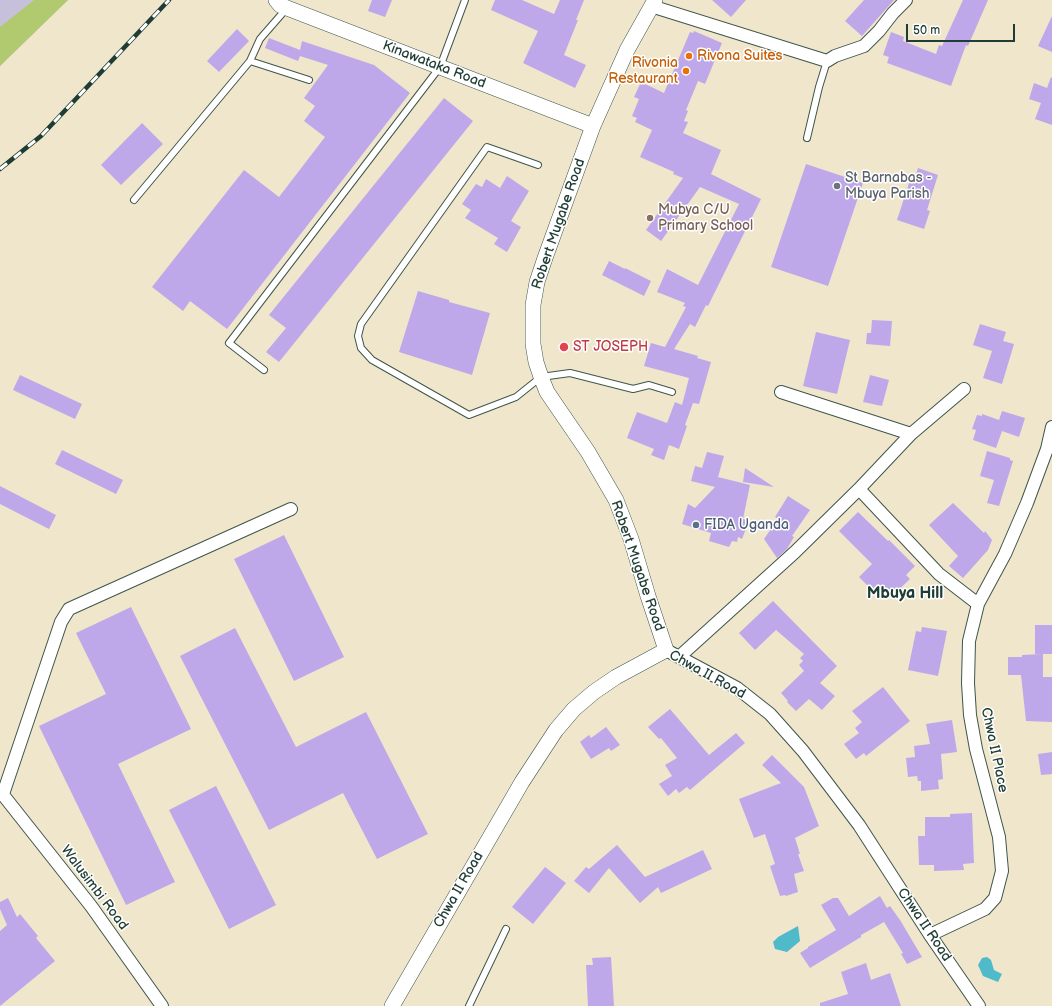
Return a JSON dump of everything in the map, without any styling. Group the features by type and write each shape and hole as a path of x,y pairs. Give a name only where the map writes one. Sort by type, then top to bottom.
{"street":[{"path":"653,3 827,61 835,56 864,46 893,12 906,0"},
{"name":"Robert Mugabe Road","path":"653,3 628,50 594,126 545,258 537,282 533,305 533,344 536,362 547,392 588,452 616,500 631,539 648,596 673,654"},
{"name":"Kinawataka Road","path":"281,4 594,126"},
{"path":"673,654 795,552 859,489 911,434 964,389"},
{"path":"781,392 911,434"},
{"name":"Chwa II Place","path":"930,935 985,909 995,898 1002,871 999,837 976,749 970,714 968,683 969,641 978,604 1005,554 1027,503 1047,449 1052,427"},
{"path":"859,489 939,574 978,604"},
{"path":"1,793 61,622 69,609 291,509"},
{"name":"Chwa II Road","path":"392,1006 522,782 556,730 574,710 594,692 616,677 673,654 737,688 770,714 803,751 859,825 930,935 979,1006"},
{"name":"Walusimbi Road","path":"1,793 91,906 162,1006"}],"lane":[{"path":"264,370 230,343 440,67 465,0"},
{"path":"134,200 250,61 260,39 281,4"},
{"path":"250,61 309,80"},
{"path":"807,138 827,61"},
{"path":"538,165 487,147 361,324 358,336 361,348 372,360 469,415 516,397 541,377 570,373 633,389 649,385 672,392"},
{"path":"469,1006 506,929"}],"shaded area":[{"path":"0,0 68,0 0,66"}],"green space":[{"path":"34,0 68,0 0,66 0,27"}],"water":[{"path":"798,926 800,941 787,952 775,949 773,942 778,937"},
{"path":"987,957 991,960 994,970 1002,974 998,982 983,976 978,965 982,958"}],"building":[{"path":"372,0 392,0 385,17 368,11"},
{"path":"495,0 522,0 554,14 560,0 584,0 564,55 586,65 575,88 523,63 538,31 491,10"},
{"path":"712,0 746,0 731,17"},
{"path":"864,0 894,0 862,36 845,21"},
{"path":"963,0 988,0 968,46 966,45 951,86 887,63 889,57 883,55 891,32 904,37 903,41 936,54 939,45 942,46"},
{"path":"1052,16 1052,52 1038,46"},
{"path":"237,29 249,41 219,72 207,61"},
{"path":"694,31 722,43 705,84 698,81 686,110 688,111 684,121 688,122 683,133 721,150 711,174 761,199 708,306 706,305 695,327 690,324 674,349 698,356 697,358 711,362 699,404 693,403 685,425 687,426 679,449 669,445 664,460 651,455 654,449 627,438 637,412 667,423 675,402 682,405 689,378 644,366 651,343 665,347 686,307 683,306 685,303 657,292 667,269 698,285 739,204 700,187 661,241 646,230 683,178 673,174 674,172 640,157 652,130 635,122 637,118 632,116 639,99 634,97 641,82 664,93 690,32 693,33"},
{"path":"269,38 300,50 302,41 374,65 410,93 227,329 190,301 183,311 152,287 244,170 279,197 325,137 304,121 315,106 304,98 328,65 300,56 298,61 265,48"},
{"path":"1051,77 1052,125 1035,119 1041,103 1029,99 1034,83 1047,88"},
{"path":"444,98 473,121 279,362 266,352 286,328 269,315"},
{"path":"142,123 163,144 121,185 101,165"},
{"path":"806,164 863,183 828,286 771,267"},
{"path":"918,168 938,175 927,210 930,211 924,229 897,220 910,180 914,181"},
{"path":"507,176 529,191 511,221 521,227 507,252 494,244 498,238 465,218 471,210 462,204 476,184 482,187 486,179 500,188"},
{"path":"609,261 651,281 644,296 602,275"},
{"path":"418,291 449,300 449,302 490,313 472,375 399,352"},
{"path":"872,320 892,321 890,346 866,344 867,333 871,333"},
{"path":"980,324 1006,332 1003,341 1014,344 1002,384 983,378 992,351 973,345"},
{"path":"816,332 850,340 837,394 803,386"},
{"path":"20,375 82,404 75,419 13,390"},
{"path":"870,375 889,380 882,406 863,402"},
{"path":"1002,411 1025,418 1019,437 1002,431 996,448 973,440 976,430 972,429 977,415 982,416 982,414 999,420"},
{"path":"62,450 123,480 116,494 55,464"},
{"path":"987,451 1010,458 1010,460 1013,461 999,506 987,503 994,480 980,476"},
{"path":"707,452 724,456 718,477 750,485 743,519 749,521 742,539 738,537 737,542 732,541 729,547 709,541 711,533 682,524 688,504 695,508 715,487 691,481 695,466 702,468"},
{"path":"745,468 774,487 743,482"},
{"path":"0,486 56,515 49,529 0,504"},
{"path":"788,496 810,510 792,536 794,537 787,549 777,558 764,539 778,519 775,517"},
{"path":"953,503 984,533 985,531 992,540 988,550 963,578 949,566 958,556 929,525"},
{"path":"858,512 915,566 906,575 910,579 891,597 878,584 872,590 859,577 872,564 839,531"},
{"path":"284,535 344,657 294,681 234,559"},
{"path":"773,601 837,666 820,683 835,696 822,710 809,699 796,711 781,693 804,671 799,665 803,661 800,658 804,654 776,630 755,650 739,633"},
{"path":"131,607 191,729 118,764 175,882 126,905 39,726 106,694 76,633"},
{"path":"1035,625 1052,625 1052,654 1035,654"},
{"path":"922,627 947,631 938,676 908,670 916,631 921,632"},
{"path":"235,628 296,747 366,712 428,834 377,859 343,793 269,830 180,656"},
{"path":"1043,654 1043,677 1052,677 1052,722 1026,721 1021,675 1008,675 1008,657"},
{"path":"883,687 910,721 866,756 864,753 856,759 844,744 859,733 855,728 862,722 852,711"},
{"path":"670,709 709,755 736,733 745,743 690,790 687,787 679,793 676,789 668,796 659,784 672,776 665,765 677,758 661,738 659,739 648,727"},
{"path":"952,720 957,752 941,754 943,779 938,780 939,789 921,791 921,781 918,781 917,776 908,777 906,758 915,757 914,746 930,744 926,724"},
{"path":"606,727 620,745 611,751 609,748 591,759 580,742 589,735 591,738"},
{"path":"1052,752 1052,774 1041,775 1038,754"},
{"path":"772,755 804,787 819,826 795,838 800,854 798,854 804,871 794,874 798,892 786,896 780,896 770,866 775,864 765,834 754,838 739,799 781,783 762,765"},
{"path":"216,786 276,905 229,929 169,810"},
{"path":"972,813 974,863 963,864 964,870 934,871 934,865 919,865 918,836 925,836 925,817 950,817 950,814"},
{"path":"617,845 645,877 703,850 712,869 661,893 658,887 640,903 609,868 589,893 574,881 586,867 589,869"},
{"path":"545,867 566,883 533,924 512,907"},
{"path":"880,896 887,908 890,906 900,920 922,957 907,964 901,954 903,953 884,922 810,968 800,953 836,930 821,905 833,898 838,898 849,916"},
{"path":"8,898 17,917 20,914 38,936 36,938 55,961 0,1006 0,931 7,925 0,909 0,902"},
{"path":"611,957 614,1006 588,1006 586,965 593,965 592,958"},
{"path":"866,963 871,980 890,973 901,1006 820,1006 820,1003 848,994 841,972"}],"railway":[{"path":"0,169 41,136 169,0"}],"place":[{"name":"Rivona Suites","path":"689,56"},
{"name":"Rivonia Restaurant","path":"686,71"},
{"name":"St Barnabas - Mbuya Parish","path":"837,186"},
{"name":"Mubya C/U Primary School","path":"650,218"},
{"name":"ST JOSEPH","path":"564,347"},
{"name":"FIDA Uganda","path":"696,525"}],"district":[{"name":"Mbuya Hill","path":"905,594"}]}
